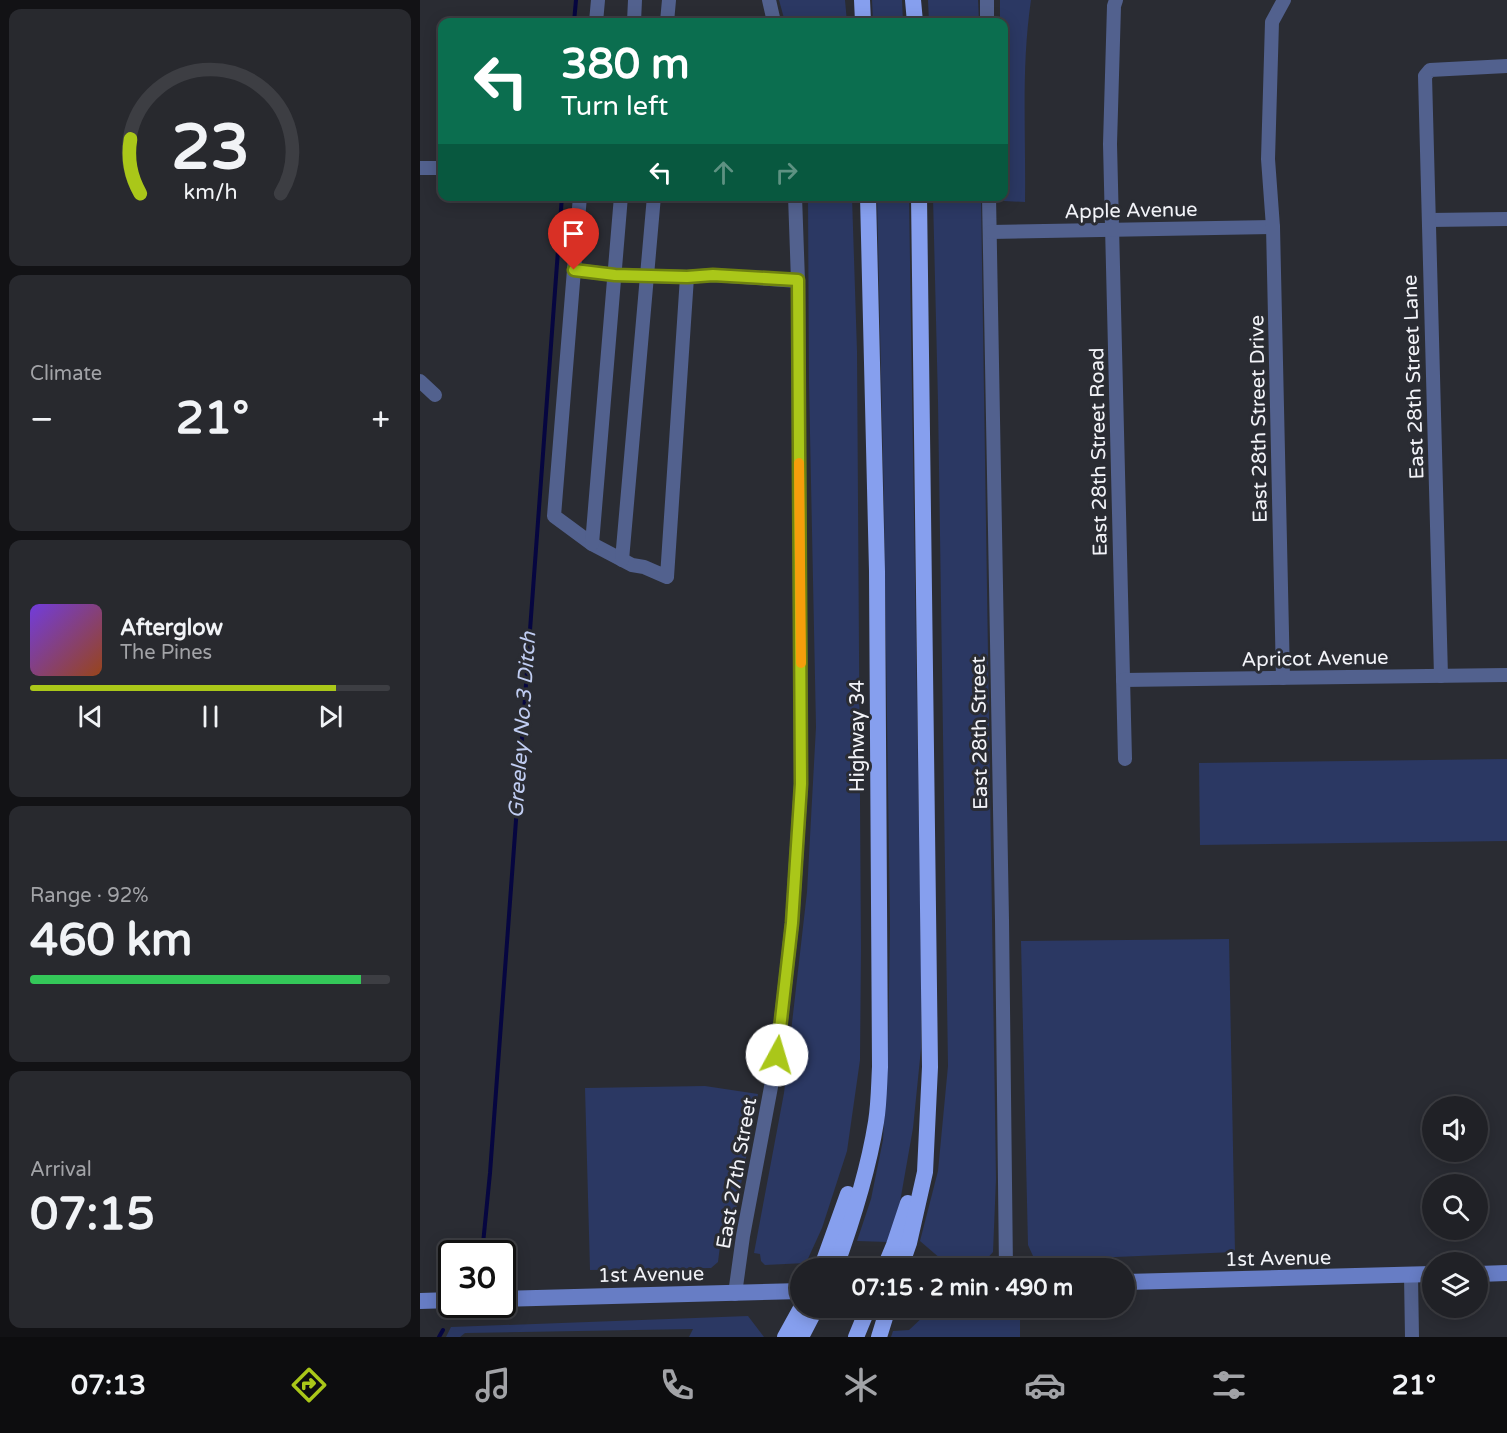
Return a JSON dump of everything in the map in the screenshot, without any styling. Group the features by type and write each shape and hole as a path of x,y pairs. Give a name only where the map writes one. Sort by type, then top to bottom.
{"highway":[{"path":"862,0 863,18"},
{"path":"914,0 915,18"},
{"name":"Highway 34","path":"837,1243 871,1100 879,1037 877,571 868,201"},
{"path":"900,1258 907,1206 926,1135 930,1067 919,201"},
{"path":"828,1258 837,1243"},
{"path":"835,1258 837,1243"},
{"path":"891,1258 901,1244"},
{"path":"794,1336 798,1318"},
{"path":"794,1336 808,1318"},
{"path":"856,1337 864,1318"},
{"path":"880,1335 885,1318"}],"main road":[{"path":"1488,1274 1507,1273"},
{"name":"1st Avenue","path":"1135,1282 1422,1274"},
{"name":"1st Avenue","path":"516,1299 790,1292"},
{"path":"420,1301 438,1300"}],"street":[{"path":"596,18 598,0"},
{"path":"634,18 635,0"},
{"path":"667,18 669,0"},
{"path":"769,0 773,18"},
{"path":"987,0 987,18"},
{"name":"East 28th Street Road","path":"1116,0 1110,144 1125,759"},
{"name":"East 28th Street Drive","path":"1283,678 1273,227 1268,159 1272,22 1284,0"},
{"name":"East 28th Street Lane","path":"1441,676 1425,76 1430,70 1507,66"},
{"path":"420,168 438,168"},
{"path":"580,201 554,516 592,544 622,560 667,577 687,277"},
{"path":"592,544 621,201"},
{"path":"622,560 654,201"},
{"name":"East 27th Street","path":"735,1294 743,1236 777,1055 792,923 801,796 798,280 795,201"},
{"name":"East 28th Street","path":"989,201 1006,1258"},
{"path":"1429,220 1507,219"},
{"name":"Apple Avenue","path":"990,232 1273,227"},
{"path":"574,270 615,275 687,277 713,275 798,280"},
{"path":"420,381 435,395"},
{"name":"Apricot Avenue","path":"1123,680 1507,675"},
{"path":"1411,1275 1412,1337"}],"shaded area":[{"path":"779,0 845,0 847,18 784,18"},
{"path":"872,0 902,0 903,18 873,18"},
{"path":"928,0 978,0 979,18 929,18"},
{"path":"1000,0 1031,0 1025,76 1025,202 1004,201 1008,201 1008,18 1000,18"},
{"path":"808,201 852,201 857,351 860,1060 847,1151 822,1228 808,1258 790,1258 790,1264 765,1265 761,1261 760,1254 754,1253 784,1093 807,892 816,727"},
{"path":"877,201 909,201 921,1049 913,1128 900,1202 888,1242 857,1241 871,1199 883,1140 888,1051 890,927"},
{"path":"933,201 981,201 996,1179 993,1252 988,1258 940,1258 920,1241 938,1171 948,1066"},
{"path":"1507,759 1507,841 1200,845 1199,763"},
{"path":"1229,939 1235,1252 1091,1258 1038,1258 1033,1256 1028,1245 1021,941"},
{"path":"705,1086 758,1094 729,1248 720,1246 718,1262 711,1268 590,1270 585,1088"},
{"path":"748,1316 764,1337 689,1337 693,1329 465,1333 460,1337 446,1337 451,1327"},
{"path":"922,1318 1020,1318 1020,1337 891,1337 893,1331 909,1330"}],"waterway":[{"name":"Greeley No.3 Ditch","path":"574,18 576,0"},
{"name":"Greeley No.3 Ditch","path":"483,1240 562,201"},
{"name":"Greeley No.3 Ditch","path":"439,1337 443,1330"}],"slow traffic":[{"path":"799,463 801,663"}],"route":[{"path":"574,270 615,275 687,277 713,275 798,280 801,784 792,923 777,1055"}]}
